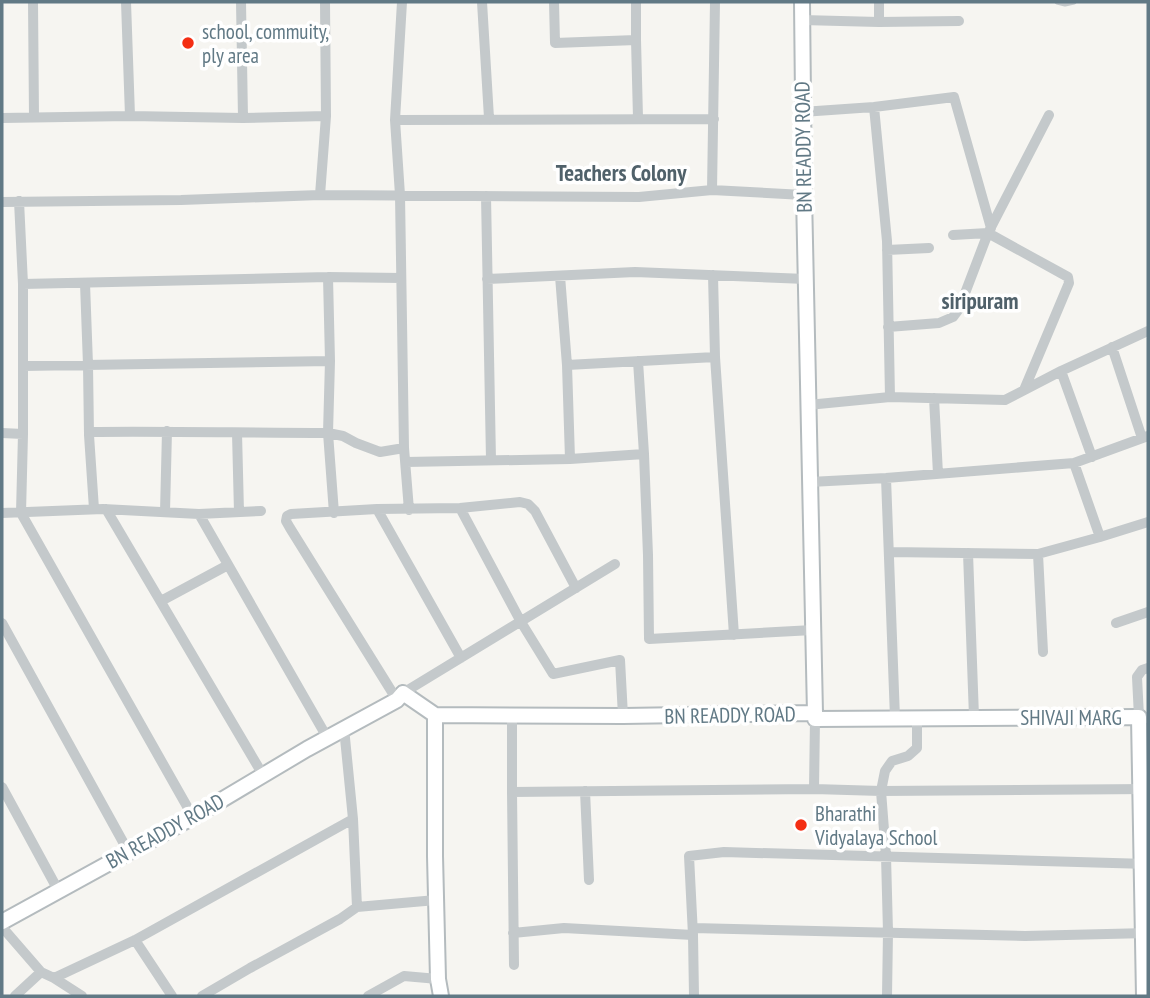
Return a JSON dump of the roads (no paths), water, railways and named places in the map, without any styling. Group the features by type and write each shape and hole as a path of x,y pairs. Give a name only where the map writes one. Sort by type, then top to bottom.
{"street":[{"path":"33,2 34,117"},
{"path":"126,2 130,116"},
{"path":"241,2 243,118"},
{"path":"320,195 326,116 325,2"},
{"path":"402,2 395,120 400,195 404,448 409,510"},
{"path":"482,2 489,118"},
{"path":"554,2 555,43 636,40"},
{"path":"636,2 638,118"},
{"path":"712,190 715,2"},
{"name":"BN READDY ROAD","path":"436,715 815,716 802,2"},
{"path":"879,2 879,22"},
{"path":"802,20 959,21"},
{"path":"802,112 954,97 989,231"},
{"path":"874,107 887,250 890,397"},
{"path":"888,327 939,323 953,317 959,309 989,231 1049,115"},
{"path":"2,118 326,116"},
{"path":"395,120 714,119"},
{"path":"2,202 320,195 639,197 712,190 804,195"},
{"path":"486,196 491,460"},
{"path":"19,201 23,284 21,513 193,817"},
{"path":"953,235 989,231 1068,277 1069,283 1024,390"},
{"path":"887,250 929,247"},
{"path":"487,279 635,272 806,279"},
{"path":"713,275 715,357 734,635"},
{"path":"560,276 567,365 570,459"},
{"path":"23,284 328,277 401,278"},
{"path":"328,277 328,433 334,513"},
{"path":"85,283 94,509"},
{"path":"808,405 890,397 1005,400 1148,331"},
{"path":"810,482 1074,463 1145,437 1112,347"},
{"path":"567,365 715,357"},
{"path":"23,366 330,361"},
{"path":"638,361 648,555 649,639 813,631"},
{"path":"1061,371 1091,457"},
{"path":"934,398 938,474"},
{"path":"166,431 166,512"},
{"path":"89,432 328,433 343,436 380,452 404,448"},
{"path":"2,433 23,434"},
{"path":"237,433 239,512"},
{"path":"406,462 570,459 644,454"},
{"path":"1074,463 1100,537"},
{"path":"886,478 895,719"},
{"path":"441,996 438,979 436,900 436,715 400,696 286,521 287,516 377,509 460,508 520,502 528,504 535,512 576,588"},
{"path":"460,508 521,622 553,674 620,660 623,716"},
{"path":"2,513 94,509 199,514 261,511"},
{"path":"106,509 263,775"},
{"path":"377,509 461,658"},
{"path":"199,514 328,739"},
{"path":"889,552 1038,554 1148,522"},
{"path":"968,553 974,717"},
{"path":"1038,554 1043,652"},
{"path":"400,696 615,564"},
{"path":"161,601 228,565"},
{"path":"1116,623 1148,612"},
{"path":"2,625 128,851"},
{"path":"1143,718 1137,677 1142,670 1148,668"},
{"name":"BN READDY ROAD","path":"2,925 58,890 193,817 400,696"},
{"path":"512,716 514,965"},
{"path":"814,789 815,716"},
{"name":"SHIVAJI MARG","path":"815,716 895,719 1143,718 1144,996"},
{"path":"887,996 886,856 881,791 884,771 892,761 908,757 917,748 916,718"},
{"path":"344,728 353,819 357,907"},
{"path":"2,787 58,890"},
{"path":"512,792 1144,789"},
{"path":"585,791 589,880"},
{"path":"54,978 135,940 353,819"},
{"path":"694,996 689,856 724,852 1145,864"},
{"path":"202,996 357,907 436,900"},
{"path":"2,925 41,972 82,996"},
{"path":"513,933 564,928 1025,936 1145,933"},
{"path":"135,940 172,996"},
{"path":"15,996 41,972"},
{"path":"368,996 404,976 438,979"}],"lane":[{"path":"1057,2 1074,2"}],"place":[{"name":"school, commuity, ply area","path":"188,43"},
{"name":"Bharathi Vidyalaya School","path":"801,825"}],"district":[{"name":"Teachers Colony","path":"621,172"},
{"name":"siripuram","path":"980,300"}]}
